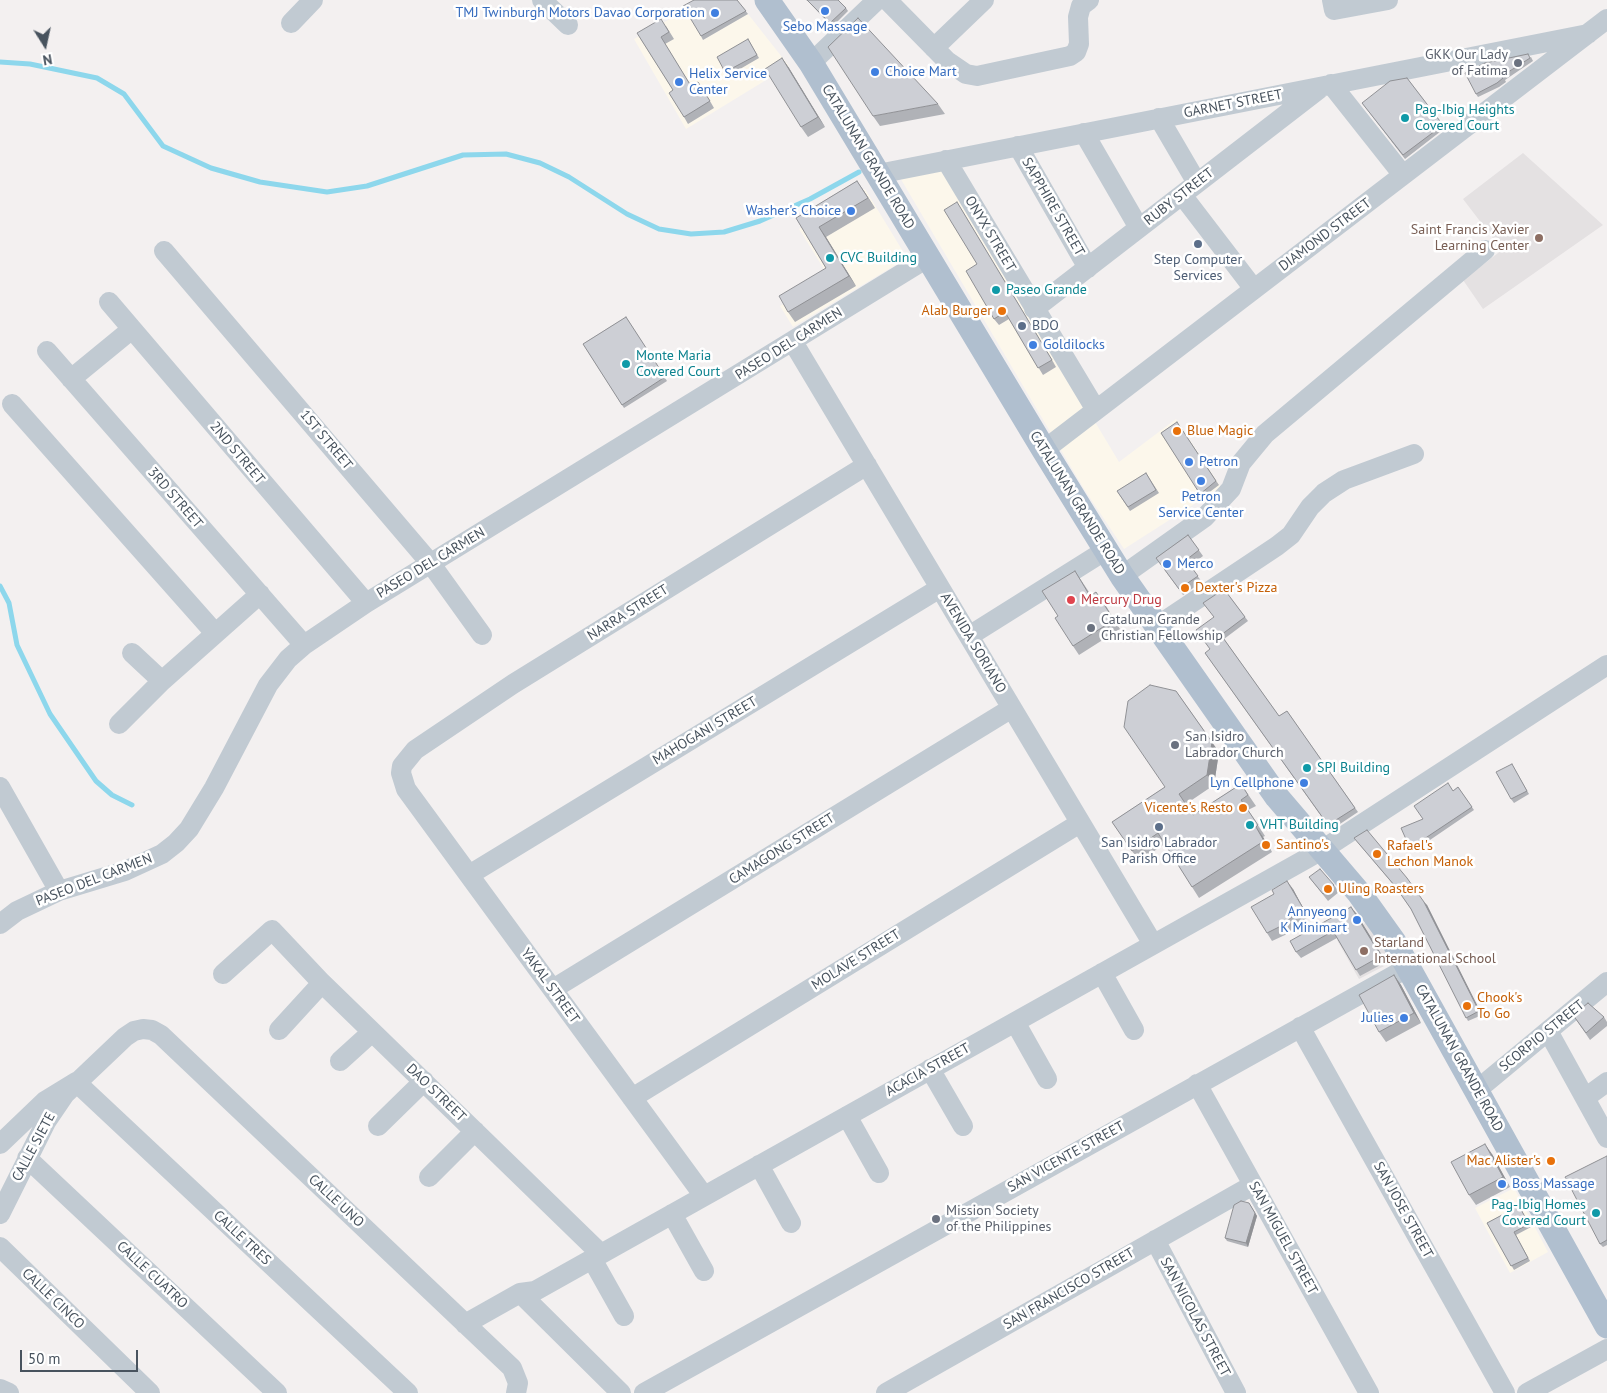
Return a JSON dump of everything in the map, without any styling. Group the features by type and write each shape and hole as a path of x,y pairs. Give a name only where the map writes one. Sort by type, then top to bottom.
{"main road":[{"name":"CATALUNAN GRANDE ROAD","path":"767,0 811,63 1122,576 1267,783 1379,918 1409,967 1476,1090 1604,1315"}],"street":[{"path":"290,23 313,0"},
{"path":"542,0 568,24"},
{"path":"811,63 876,0"},
{"path":"887,0 934,48 958,69 966,74 977,76 1070,56 1076,52 1079,44 1080,12 1082,6 1089,0"},
{"path":"934,48 984,0"},
{"path":"1332,0 1334,10 1388,0"},
{"name":"DIAMOND STREET","path":"1044,450 1607,18"},
{"name":"GARNET STREET","path":"878,174 1588,34"},
{"path":"1327,85 1403,175"},
{"name":"RUBY STREET","path":"1034,309 1327,85"},
{"path":"1159,118 1189,189 1254,289"},
{"path":"1084,133 1140,228"},
{"name":"SAPPHIRE STREET","path":"1018,146 1088,268"},
{"name":"ONYX STREET","path":"946,160 1096,410"},
{"path":"1122,576 1205,517 1231,489 1241,463 1265,434 1485,250"},
{"name":"1ST STREET","path":"164,251 431,564 482,634"},
{"name":"PASEO DEL CARMEN","path":"1,922 58,891 132,868 162,854 176,843 189,829 214,788 268,685 288,659 304,645 366,603 929,257"},
{"name":"2ND STREET","path":"109,302 366,603"},
{"path":"71,379 132,329"},
{"name":"AVENIDA SORIANO","path":"793,342 1153,944"},
{"name":"3RD STREET","path":"47,351 304,645"},
{"path":"12,404 215,633"},
{"path":"1157,626 1277,546 1290,535 1310,507 1324,493 1344,480 1414,454"},
{"name":"NARRA STREET","path":"401,773 407,757 415,750 513,684 867,465"},
{"path":"969,636 1106,550"},
{"name":"MAHOGANI STREET","path":"469,875 940,588"},
{"path":"119,724 162,681 260,594"},
{"path":"132,653 162,681"},
{"name":"ACACIA STREET","path":"470,1328 1322,850 1607,665"},
{"name":"CAMAGONG STREET","path":"553,989 1012,708"},
{"name":"YAKAL STREET","path":"401,773 406,789 704,1196"},
{"path":"0,787 58,891"},
{"name":"MOLAVE STREET","path":"632,1098 1080,823"},
{"name":"DAO STREET","path":"223,974 272,930 322,983 475,1131 596,1257 624,1316"},
{"name":"SAN VICENTE STREET","path":"644,1393 1409,967"},
{"path":"1102,973 1134,1030"},
{"name":"SCORPIO STREET","path":"1476,1090 1607,982"},
{"path":"279,1030 322,983"},
{"path":"1015,1022 1047,1079"},
{"name":"SAN JOSE STREET","path":"1300,1027 1505,1393"},
{"name":"CALLE SIETE","path":"0,1214 46,1122 76,1082 125,1037 134,1031 143,1029"},
{"name":"CALLE UNO","path":"143,1029 161,1035 512,1368 517,1388"},
{"path":"1548,1031 1607,1138"},
{"path":"340,1061 372,1032"},
{"path":"930,1069 963,1126"},
{"path":"378,1126 424,1081"},
{"path":"0,1144 45,1101 76,1082"},
{"name":"CALLE TRES","path":"76,1082 408,1393"},
{"path":"1585,1098 1607,1082"},
{"name":"SAN MIGUEL STREET","path":"1198,1084 1369,1393"},
{"path":"847,1116 879,1173"},
{"path":"429,1177 475,1131"},
{"name":"CALLE CUATRO","path":"27,1158 277,1393"},
{"path":"759,1166 791,1222"},
{"name":"SAN FRANCISCO STREET","path":"896,1390 1254,1185"},
{"path":"672,1214 704,1271"},
{"name":"SAN NICOLAS STREET","path":"1155,1240 1236,1393"},
{"name":"CALLE CINCO","path":"0,1247 150,1393"},
{"path":"528,1295 621,1393"},
{"path":"1527,1393 1607,1349"},
{"path":"0,1390 9,1393"}],"shaded area":[{"path":"686,10 703,40 748,14 789,66 686,129 634,39"},
{"name":"Saint Francis Xavier Learning Center","path":"1523,153 1603,225 1483,309 1463,280 1502,250 1463,199"},
{"path":"943,168 1119,462 1176,419 1221,487 1124,549 1084,489 899,176"},
{"path":"865,189 907,258 793,327 780,306 829,277 799,229"},
{"name":"Starland International School","path":"1367,922 1392,962 1359,979 1337,940"},
{"path":"1514,1188 1548,1252 1510,1273 1475,1208"}],"building":[{"path":"694,0 737,0 746,11 701,36 683,6"},
{"path":"807,0 838,0 846,8 830,23"},
{"name":"Choice Mart","path":"858,18 938,104 873,116 828,47"},
{"path":"661,19 669,32 661,37 691,86 698,82 710,101 684,117 669,93 673,90 637,33"},
{"path":"748,39 757,55 725,72 717,57"},
{"path":"1528,54 1530,58 1502,76 1503,78 1497,83 1476,94 1465,73 1485,63"},
{"path":"782,58 818,117 801,127 765,69"},
{"name":"Pag-Ibig Heights Covered Court","path":"1407,78 1443,125 1403,155 1362,103 1390,81"},
{"path":"857,181 868,198 819,227 849,276 788,312 779,296 826,268 796,218"},
{"name":"Paseo Grande","path":"957,202 1052,360 1038,368 1005,312 994,319 966,271 977,264 944,210"},
{"name":"Monte Maria Covered Court","path":"626,317 665,377 622,405 583,344"},
{"path":"1177,422 1216,481 1200,494 1161,433"},
{"path":"1146,473 1156,490 1128,507 1117,491"},
{"path":"1188,535 1199,550 1186,560 1198,576 1179,589 1156,558"},
{"path":"1075,571 1090,596 1096,592 1114,620 1073,646 1055,618 1058,616 1042,591"},
{"name":"SPI Building","path":"1224,589 1245,617 1221,635 1279,716 1287,711 1355,808 1328,825 1205,653 1210,649 1196,630 1214,617 1203,603"},
{"path":"1150,685 1176,691 1212,742 1207,775 1179,794 1193,815 1241,784 1248,795 1241,800 1258,825 1256,827 1264,841 1192,887 1158,833 1132,851 1112,822 1165,787 1124,727 1128,701"},
{"path":"1512,764 1527,791 1511,799 1496,772"},
{"path":"1448,783 1453,791 1458,787 1472,807 1424,839 1409,846 1401,828 1423,819 1414,806"},
{"path":"1367,830 1407,878 1424,902 1479,1011 1466,1018 1411,909 1395,886 1354,838"},
{"path":"1320,869 1334,885 1323,894 1309,877"},
{"path":"1287,881 1303,908 1279,927 1267,933 1251,907 1274,894 1272,890"},
{"path":"1351,907 1381,956 1356,970 1333,931 1296,952 1290,941"},
{"path":"1394,975 1414,1013 1379,1032 1359,995"},
{"path":"1588,1003 1604,1017 1586,1033 1573,1015"},
{"path":"1485,1144 1503,1177 1469,1195 1451,1162"},
{"name":"Pag-Ibig Homes Covered Court","path":"1607,1156 1607,1240 1600,1244 1565,1177"},
{"path":"1241,1201 1249,1203 1255,1213 1246,1243 1225,1238 1234,1205"},
{"path":"1519,1206 1529,1224 1514,1232 1528,1258 1511,1266 1487,1223"}],"waterway":[{"path":"0,62 30,64 97,78 124,94 163,146 211,168 260,182 327,192 367,186 463,155 506,154 540,163 569,177 627,214 659,229 691,234 724,232 760,221 810,199 859,172"},
{"path":"0,586 9,603 17,645 50,714 96,781 112,795 132,805"}],"place":[{"name":"Sebo Massage","path":"825,11"},
{"name":"TMJ Twinburgh Motors Davao Corporation","path":"715,13"},
{"name":"GKK Our Lady of Fatima","path":"1518,63"},
{"name":"Choice Mart","path":"875,72"},
{"name":"Helix Service Center","path":"679,82"},
{"name":"Pag-Ibig Heights Covered Court","path":"1405,118"},
{"name":"Washer's Choice","path":"851,211"},
{"name":"Saint Francis Xavier Learning Center","path":"1539,238"},
{"name":"Step Computer Services","path":"1198,244"},
{"name":"CVC Building","path":"830,258"},
{"name":"Paseo Grande","path":"996,290"},
{"name":"Alab Burger","path":"1002,311"},
{"name":"BDO","path":"1022,326"},
{"name":"Goldilocks","path":"1033,345"},
{"name":"Monte Maria Covered Court","path":"626,364"},
{"name":"Blue Magic","path":"1177,431"},
{"name":"Petron","path":"1189,462"},
{"name":"Petron Service Center","path":"1201,481"},
{"name":"Merco","path":"1167,564"},
{"name":"Dexter's Pizza","path":"1185,588"},
{"name":"Mercury Drug","path":"1071,600"},
{"name":"Cataluna Grande Christian Fellowship","path":"1091,628"},
{"name":"San Isidro Labrador Church","path":"1175,745"},
{"name":"SPI Building","path":"1307,768"},
{"name":"Lyn Cellphone","path":"1304,783"},
{"name":"Vicente's Resto","path":"1243,808"},
{"name":"VHT Building","path":"1250,825"},
{"name":"San Isidro Labrador Parish Office","path":"1159,827"},
{"name":"Santino's","path":"1266,845"},
{"name":"Rafael's Lechon Manok","path":"1377,854"},
{"name":"Uling Roasters","path":"1328,889"},
{"name":"Annyeong K Minimart","path":"1357,920"},
{"name":"Starland International School","path":"1364,951"},
{"name":"Chook's To Go","path":"1467,1006"},
{"name":"Julies","path":"1404,1018"},
{"name":"Mac Alister's","path":"1551,1161"},
{"name":"Boss Massage","path":"1502,1184"},
{"name":"Pag-Ibig Homes Covered Court","path":"1596,1213"},
{"name":"Mission Society of the Philippines","path":"936,1219"}]}
